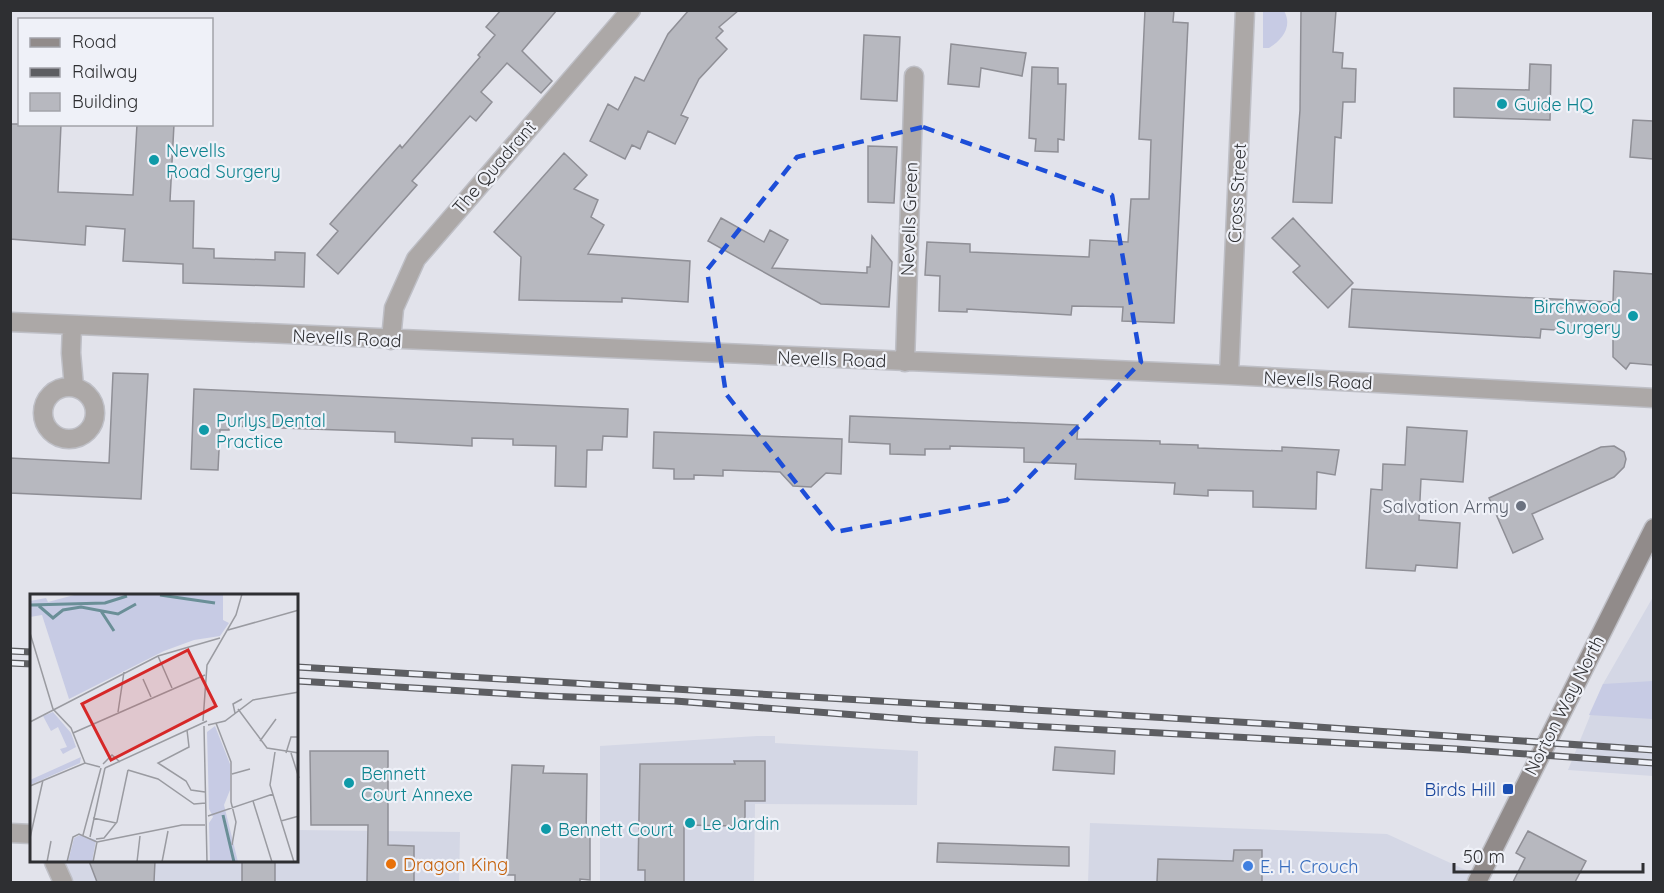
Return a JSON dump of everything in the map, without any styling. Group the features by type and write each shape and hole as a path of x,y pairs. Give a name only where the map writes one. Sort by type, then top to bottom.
{"street":[{"name":"The Quadrant","path":"391,340 394,309 405,279 430,240 631,10"},
{"name":"Cross Street","path":"1229,375 1245,10"},
{"name":"Nevells Green","path":"905,362 914,76"},
{"name":"Nevells Road","path":"10,322 1229,375 1653,398"},
{"path":"72,325 74,387"},
{"name":"Norton Way North","path":"1477,882 1653,528"},
{"path":"10,833 30,834"},
{"path":"55,863 63,882"}],"highlighted area":[{"path":"923,127 1112,195 1141,362 1007,500 835,532 726,394 707,270 797,157"}],"shaded area":[{"path":"1263,11 1284,11 1287,22 1285,32 1269,48 1263,48"},
{"path":"1653,597 1653,776 1568,770 1603,684"},
{"path":"1653,681 1653,719 1589,715 1603,684"},
{"path":"775,736 775,743 918,751 917,805 755,804 754,882 600,882 600,746"},
{"path":"1090,823 1387,834 1492,882 1088,882"},
{"path":"298,830 460,832 459,882 73,882 64,863 298,863"}],"building":[{"path":"501,10 557,10 522,51 552,81 541,93 507,63 481,92 492,102 476,121 470,116 412,181 417,185 338,274 317,255 338,231 330,224 400,145 402,148 480,57 478,55 495,35 486,27"},
{"path":"689,10 739,10 719,27 723,31 716,38 727,49 699,79 681,115 688,118 675,144 648,131 640,149 632,145 625,159 590,141 608,104 618,110 635,77 644,81 668,34"},
{"path":"1145,10 1174,10 1173,22 1188,23 1174,323 1122,321 1123,307 1072,306 1071,315 967,309 967,312 939,311 940,276 925,275 927,242 970,244 970,252 1089,257 1090,240 1128,242 1131,199 1149,199 1151,140 1139,139"},
{"path":"1301,10 1336,10 1333,52 1343,53 1342,68 1356,69 1355,102 1343,102 1341,138 1335,137 1332,203 1293,202 1300,110"},
{"path":"864,35 900,37 897,101 861,99"},
{"path":"951,44 1026,53 1022,76 981,68 979,87 948,84"},
{"name":"Guide HQ","path":"1530,64 1551,65 1550,120 1454,117 1454,88 1529,90"},
{"path":"1032,67 1058,68 1058,84 1066,84 1064,140 1058,139 1058,152 1035,151 1036,139 1029,138"},
{"path":"1633,120 1653,121 1653,159 1630,157"},
{"path":"10,124 61,126 58,192 133,195 137,126 174,126 170,201 194,201 193,248 214,249 214,258 275,260 275,252 305,253 304,287 183,283 183,264 123,261 125,229 86,226 85,245 10,239"},
{"path":"868,146 897,147 894,203 868,202"},
{"path":"564,153 587,175 574,189 598,200 591,217 604,225 588,254 690,261 688,302 622,298 622,302 519,300 521,257 494,232"},
{"path":"721,218 764,242 770,230 788,240 772,268 867,273 867,267 870,267 872,236 892,262 889,307 821,304 708,241"},
{"path":"1293,218 1353,283 1328,308 1293,272 1300,266 1272,238"},
{"path":"1614,271 1653,274 1653,365 1630,363 1626,369 1613,357 1613,328 1571,325 1570,331 1541,329 1540,338 1349,327 1352,289 1613,302"},
{"path":"113,373 148,374 141,499 10,493 10,458 109,463"},
{"path":"194,389 628,409 627,437 603,436 602,450 587,450 586,487 555,486 556,446 513,445 513,439 472,438 472,446 395,442 395,432 229,426 229,430 220,430 218,470 191,469"},
{"path":"850,416 1078,425 1077,439 1160,441 1160,444 1198,445 1198,448 1282,451 1282,447 1339,450 1335,475 1317,472 1316,509 1253,507 1253,491 1208,490 1208,496 1174,494 1175,483 1075,479 1076,464 1024,462 1024,448 950,446 950,449 925,449 925,455 890,454 890,444 849,442"},
{"path":"1407,427 1467,431 1463,482 1421,479 1419,520 1460,523 1457,568 1416,565 1415,571 1366,568 1371,489 1382,490 1383,464 1405,465"},
{"path":"654,432 842,439 841,474 826,473 811,487 793,486 780,472 723,470 723,476 694,475 694,479 674,479 674,469 653,468"},
{"name":"Salvation Army","path":"1614,446 1624,452 1626,459 1624,467 1614,477 1532,514 1543,539 1513,553 1489,498 1601,447"},
{"path":"1055,747 1115,751 1114,774 1053,770"},
{"name":"Bennett Court Annexe","path":"310,751 388,751 388,845 414,846 414,882 367,882 368,825 311,825"},
{"name":"Le Jardin","path":"734,761 765,761 765,801 745,801 745,820 734,820 735,826 684,825 684,882 645,882 645,870 638,870 640,764 735,764"},
{"name":"Bennett Court","path":"512,765 544,766 543,773 587,774 586,837 590,837 590,880 515,882 515,875 506,875"},
{"path":"1528,831 1586,861 1575,882 1513,882 1525,858 1516,853"},
{"path":"938,843 1069,847 1069,866 937,862"},
{"path":"1234,850 1262,850 1262,882 1157,882 1158,859 1233,861"},
{"path":"90,863 155,863 154,882 97,882"},
{"path":"242,863 275,863 275,882 242,882"}],"railway":[{"path":"10,651 30,652"},
{"path":"10,663 30,664"},
{"path":"298,667 1273,724 1654,750"},
{"path":"298,681 546,696 675,701 921,720 1456,749 1654,763"}],"place":[{"name":"Guide HQ","path":"1502,104"},
{"name":"Nevells Road Surgery","path":"154,160"},
{"name":"Birchwood Surgery","path":"1633,316"},
{"name":"Purlys Dental Practice","path":"204,430"},
{"name":"Salvation Army","path":"1521,506"},
{"name":"Bennett Court Annexe","path":"349,783"},
{"name":"Birds Hill","path":"1508,789"},
{"name":"Le Jardin","path":"690,823"},
{"name":"Bennett Court","path":"546,829"},
{"name":"Dragon King","path":"391,864"},
{"name":"E. H. Crouch","path":"1248,866"}]}
